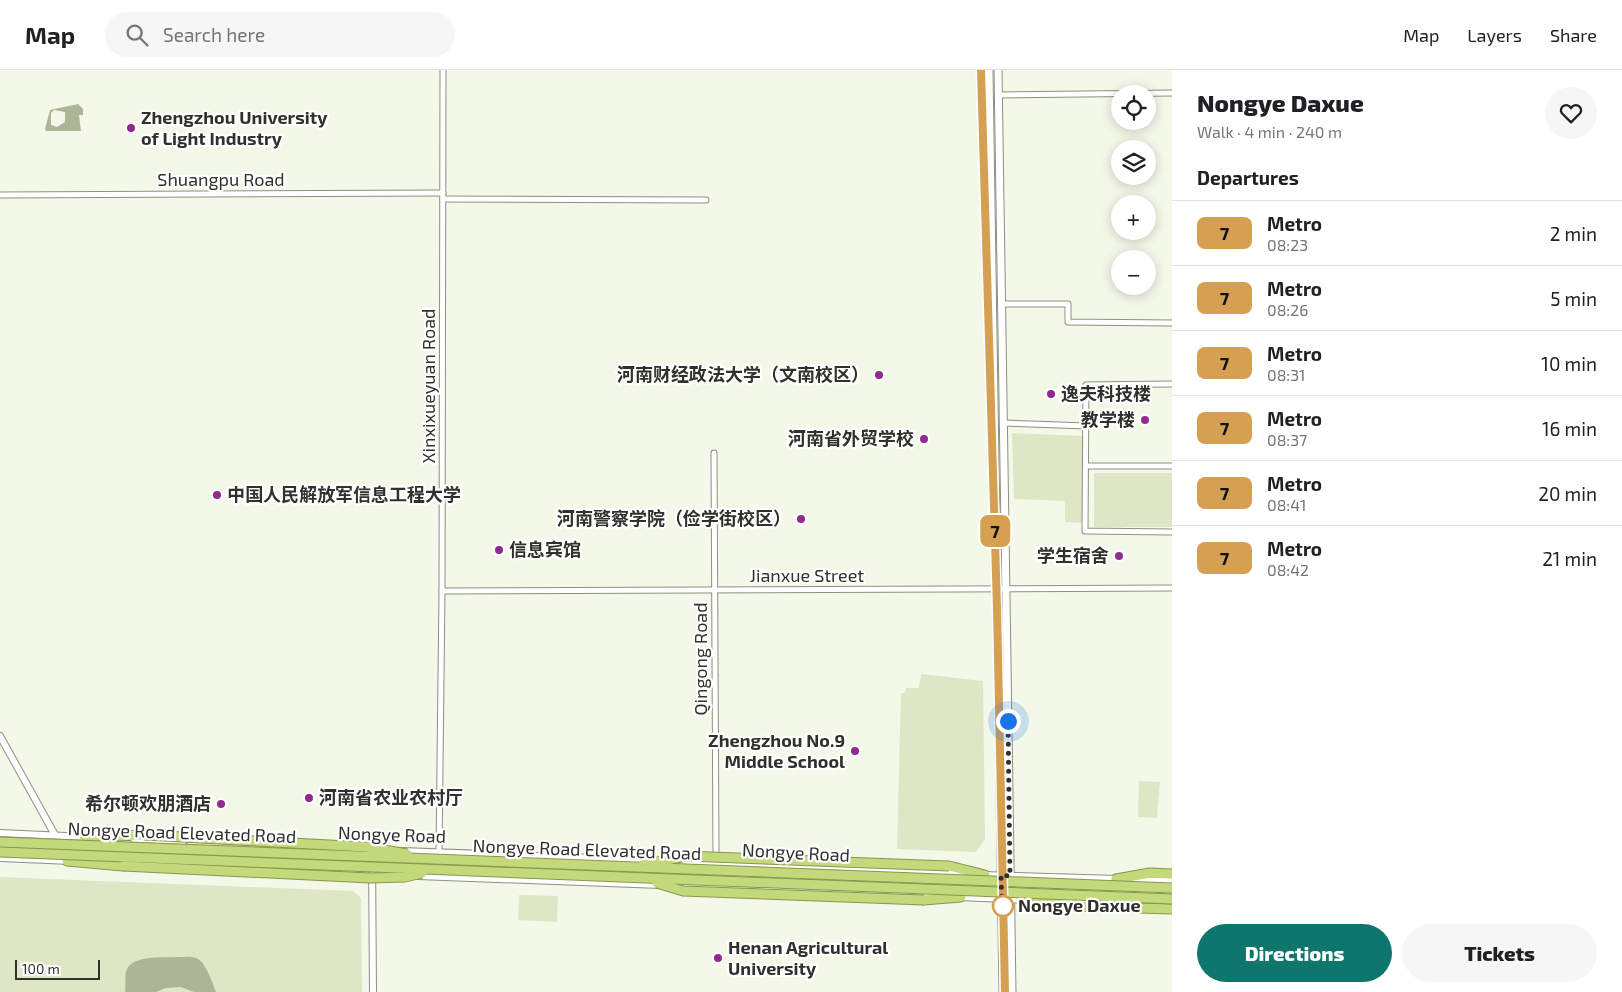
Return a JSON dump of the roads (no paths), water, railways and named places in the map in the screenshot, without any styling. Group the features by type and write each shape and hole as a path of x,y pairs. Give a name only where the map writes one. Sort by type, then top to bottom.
{"highway":[{"path":"84,837 144,834 367,846 429,860"},
{"name":"Nongye Road Elevated Road","path":"0,842 1172,888"},
{"name":"Nongye Road Elevated Road","path":"0,852 1172,899"},
{"path":"629,868 686,856 949,866 985,875"},
{"path":"67,861 123,866 370,878 404,877 437,871"},
{"path":"1116,879 1150,873 1172,874"},
{"path":"644,879 683,891 924,900 961,897"},
{"path":"1028,900 1070,906 1172,907"}],"main road":[{"path":"989,70 1003,992"},
{"path":"998,70 1012,992"}],"street":[{"name":"Xinxixueyuan Road","path":"439,852 442,591 443,70"},
{"path":"998,95 1172,93"},
{"name":"Shuangpu Road","path":"0,195 443,193"},
{"path":"443,199 706,200"},
{"path":"1001,304 1068,304 1068,322 1172,323"},
{"path":"1172,384 1086,385 1088,426 1085,531 1172,532"},
{"path":"1003,423 1088,426"},
{"name":"Qingong Road","path":"714,453 716,864"},
{"path":"1087,466 1172,466"},
{"name":"Jianxue Street","path":"442,591 1172,588"},
{"path":"0,736 55,836"},
{"name":"Nongye Road","path":"0,833 372,850 619,858 716,864 1172,881"},
{"path":"372,850 373,992"},
{"name":"Nongye Road","path":"0,858 1002,898 1172,907"}],"metro line":[{"name":"7","path":"981,70 997,608 1005,992"}],"place":[{"name":"Zhengzhou University of Light Industry","path":"131,128"},
{"name":"河南财经政法大学（文南校区）","path":"879,375"},
{"name":"逸夫科技楼","path":"1051,394"},
{"name":"教学楼","path":"1145,420"},
{"name":"河南省外贸学校","path":"924,439"},
{"name":"中国人民解放军信息工程大学","path":"217,495"},
{"name":"河南警察学院（俭学街校区）","path":"801,519"},
{"name":"信息宾馆","path":"499,550"},
{"name":"学生宿舍","path":"1119,556"},
{"name":"Zhengzhou No.9 Middle School","path":"855,751"},
{"name":"河南省农业农村厅","path":"309,798"},
{"name":"希尔顿欢朋酒店","path":"221,804"},
{"name":"Nongye Daxue","path":"1003,906"},
{"name":"Henan Agricultural University","path":"718,958"}]}
